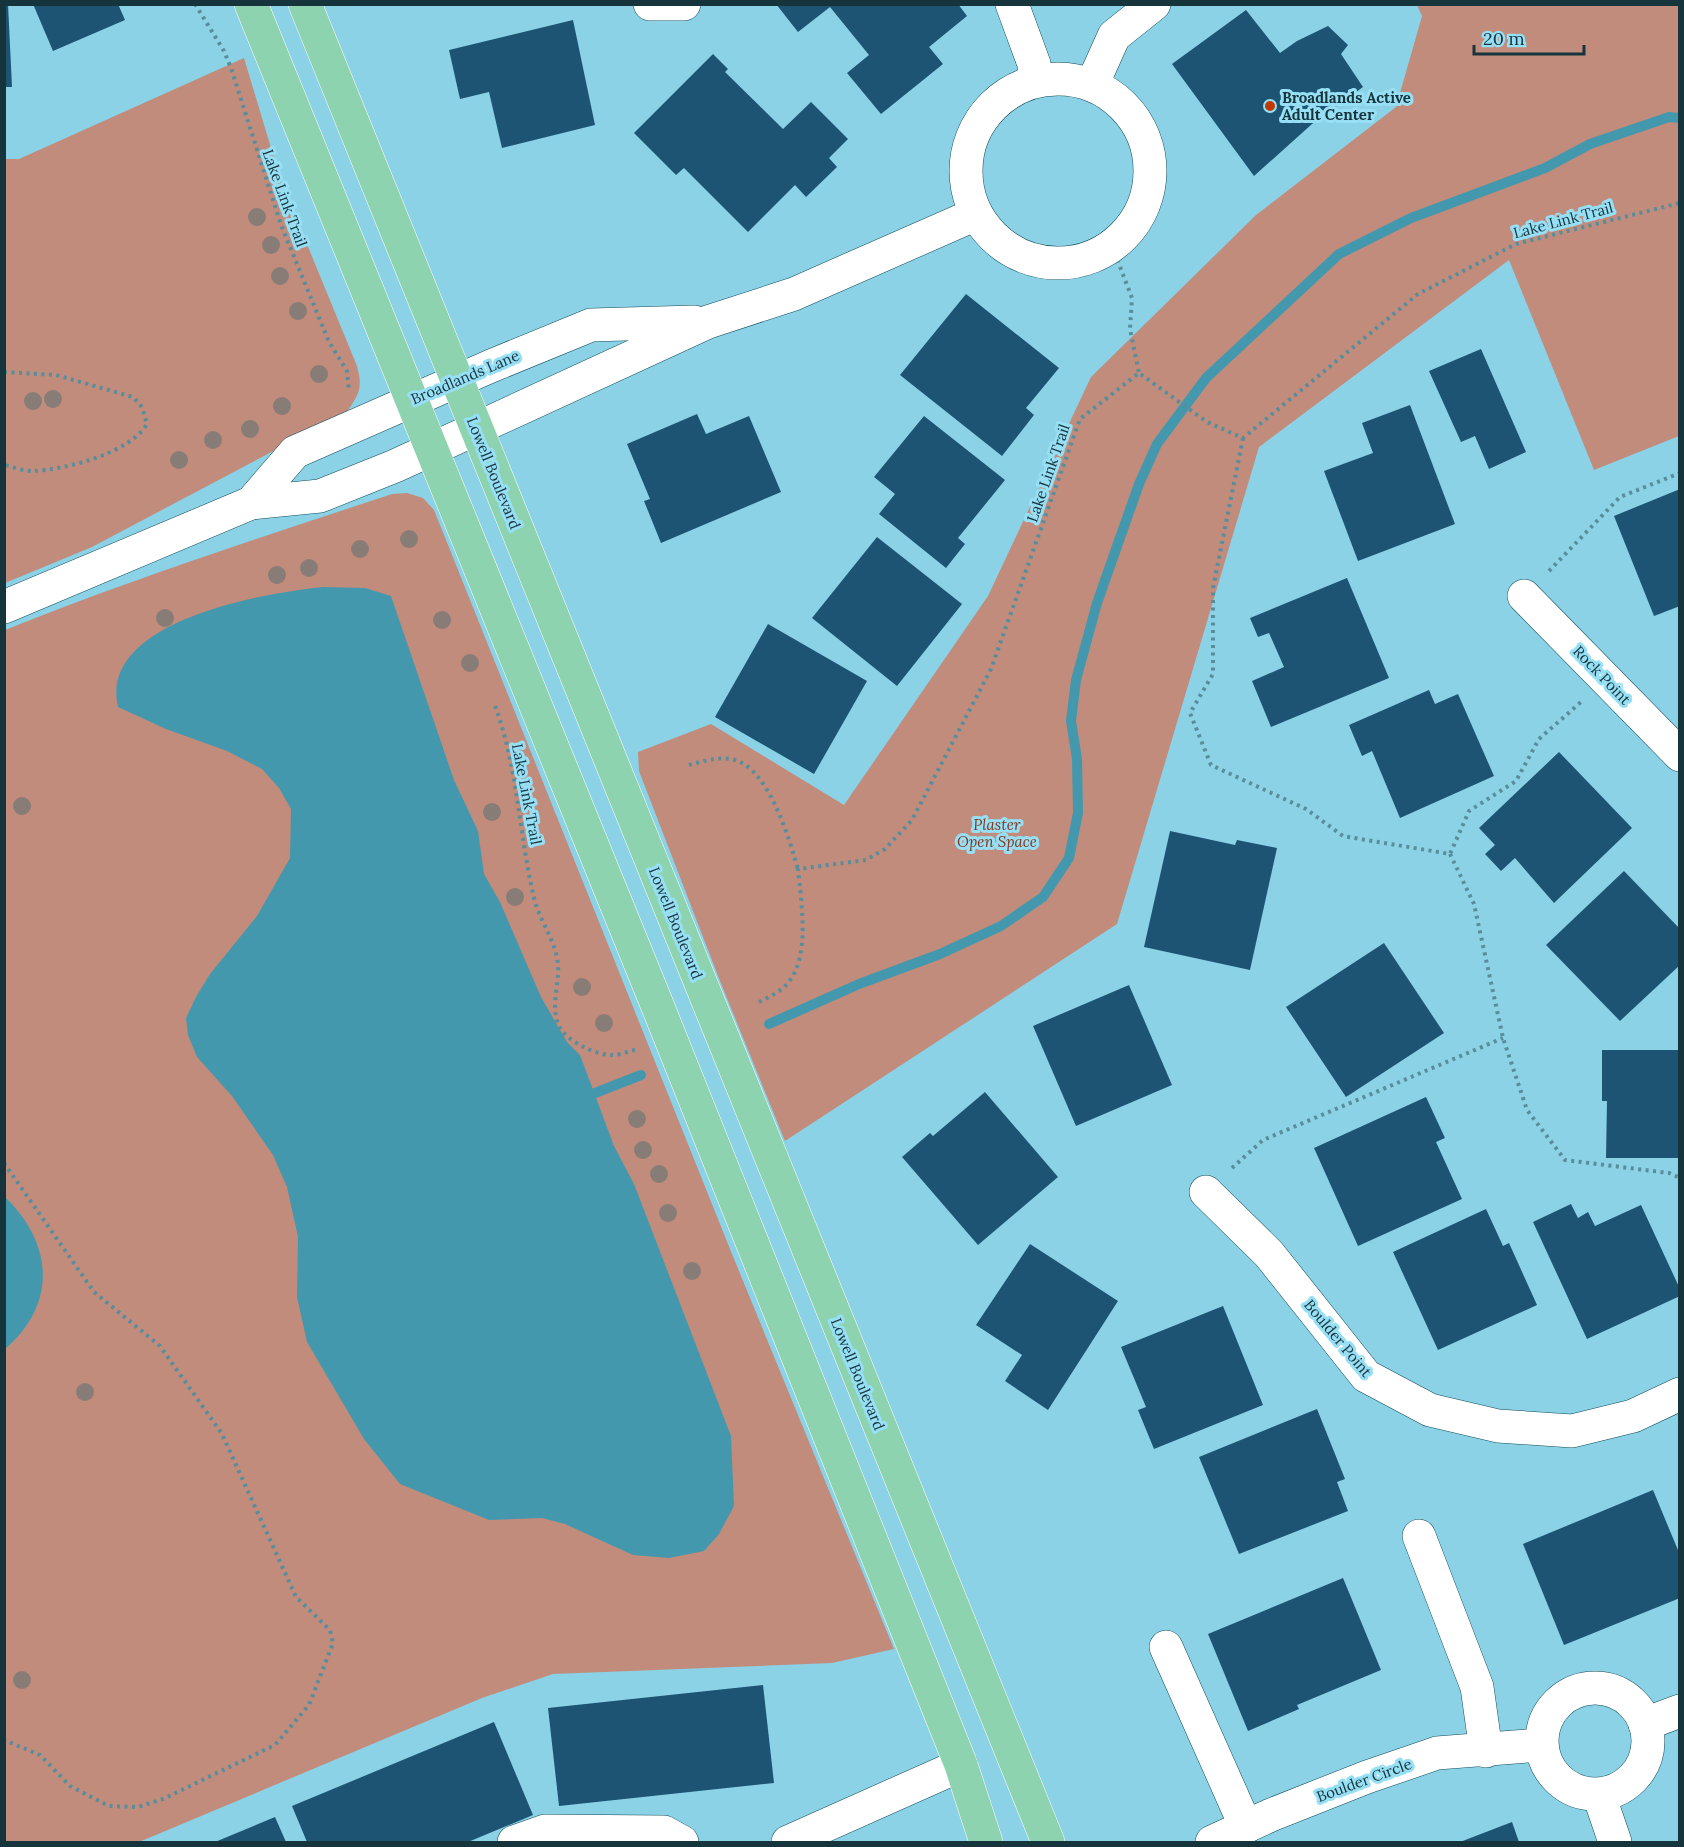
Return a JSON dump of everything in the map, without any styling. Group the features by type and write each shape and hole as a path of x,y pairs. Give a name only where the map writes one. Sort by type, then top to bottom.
{"main road":[{"path":"251,4 430,450 658,1007 961,1765 986,1842"},
{"name":"Lowell Boulevard","path":"305,4 1048,1842"}],"street":[{"path":"650,4 684,4"},
{"path":"1012,4 1034,64 1036,81"},
{"path":"1092,85 1114,36 1154,4"},
{"path":"1064,79 1092,85 1116,99 1136,120 1148,146 1151,174 1146,201 1132,226 1112,246 1084,260 1052,264 1021,256 995,239 976,214 966,188 966,170 973,133 988,110 1010,92 1036,81 1064,79"},
{"name":"Broadlands Lane","path":"5,606 251,503 320,496 477,429 708,322 794,294 976,214"},
{"name":"Broadlands Lane","path":"251,503 294,452 591,325 708,322"},
{"name":"Rock Point","path":"1524,596 1680,755"},
{"name":"Boulder Point","path":"1206,1192 1269,1254 1366,1376 1430,1410 1498,1426 1572,1431 1633,1416 1680,1394"},
{"path":"1419,1536 1477,1687 1486,1751"},
{"path":"1166,1647 1246,1827"},
{"path":"1592,1687 1625,1696 1637,1708 1645,1724 1648,1739 1646,1756 1640,1770 1629,1782 1615,1791 1599,1795 1582,1794 1566,1787 1554,1776 1545,1761 1541,1745 1543,1728 1549,1713 1561,1700 1576,1691 1592,1687"},
{"path":"1645,1724 1680,1711"},
{"name":"Boulder Circle","path":"1212,1842 1367,1776 1437,1753 1541,1745"},
{"path":"788,1842 961,1765"},
{"path":"1599,1795 1616,1842"},
{"path":"514,1842 545,1831 557,1831 664,1832 682,1842"}],"path":[{"name":"Lake Link Trail","path":"195,4 224,51 280,225 329,342 347,371 348,391 358,394"},
{"name":"Lake Link Trail","path":"1243,438 1418,294 1516,244 1680,203"},
{"path":"1112,246 1132,298 1130,329 1139,373 1159,385 1207,422 1243,438 1213,588 1213,674 1190,713 1211,765 1306,808 1343,836 1450,854"},
{"path":"4,372 56,375 133,397 142,407 147,424 141,435 116,450 77,464 31,471 4,465"},
{"name":"Lake Link Trail","path":"798,869 866,860 885,849 912,820 991,669 1080,418 1139,373"},
{"path":"1524,596 1620,497 1680,473"},
{"path":"1606,680 1539,739 1516,781 1469,811 1450,854 1474,904 1503,1038 1527,1110 1565,1160 1669,1173 1680,1178"},
{"name":"Lake Link Trail","path":"492,699 500,720 515,784 534,901 557,956 559,976 556,995 559,1026 573,1041 592,1050 612,1056 635,1050"},
{"path":"689,765 711,759 734,760 750,769 764,786 785,826 798,869 802,922 800,958 795,973 786,985 759,1002"},
{"path":"1206,1192 1263,1140 1503,1038"},
{"path":"4,1163 94,1292 160,1346 222,1434 296,1597 330,1630 333,1643 309,1705 275,1745 163,1799 138,1807 108,1806 70,1786 40,1755 4,1740"}],"green space":[{"name":"Plaster Open Space","path":"1417,5 1679,5 1679,436 1594,470 1509,260 1259,447 1117,924 785,1141 639,771 638,752 711,724 844,805 988,596 1091,377 1256,215 1396,107 1422,16"},
{"path":"244,58 281,181 357,366 360,386 357,395 347,412 92,547 5,583 5,159 19,159"},
{"path":"407,493 423,498 434,510 732,1254 894,1649 832,1663 553,1674 482,1698 139,1842 5,1842 5,630 197,559 392,494"}],"water":[{"path":"323,587 365,588 391,596 454,780 478,831 484,874 500,902 541,997 567,1042 580,1055 614,1146 634,1184 731,1436 734,1506 719,1534 704,1551 669,1558 633,1555 565,1524 542,1518 489,1520 400,1484 364,1439 307,1342 297,1297 298,1237 287,1187 273,1155 232,1096 197,1057 188,1035 186,1018 210,974 257,916 290,858 291,809 279,788 262,769 227,751 166,729 118,707 119,677 133,652 159,632 191,617 227,605 264,596"},
{"path":"4,1196 20,1214 32,1233 40,1253 43,1273 41,1293 34,1312 22,1331 5,1349"}],"building":[{"path":"4,4 8,4 12,87 4,87"},
{"path":"33,4 118,4 125,20 53,51"},
{"path":"776,4 958,4 967,16 929,47 943,64 881,114 847,73 869,55 830,7 798,32"},
{"name":"Broadlands Active Adult Center","path":"1246,10 1280,53 1297,41 1328,26 1348,45 1341,54 1363,87 1312,124 1254,176 1172,64"},
{"path":"573,20 595,125 502,148 489,92 460,99 449,50"},
{"path":"713,54 728,69 725,72 783,129 811,102 848,139 829,158 837,167 806,197 795,185 748,232 684,168 676,175 634,133"},
{"path":"966,294 1059,368 1026,408 1034,415 1002,456 900,375"},
{"path":"1481,349 1526,452 1489,469 1475,436 1461,442 1429,371"},
{"path":"1410,405 1455,524 1358,561 1324,471 1373,453 1362,423"},
{"path":"697,414 706,434 749,416 781,492 661,543 644,501 650,499 627,444"},
{"path":"924,416 1005,480 958,538 965,544 946,568 879,514 895,494 874,477"},
{"path":"1680,489 1680,606 1654,616 1614,516"},
{"path":"877,537 962,604 897,686 812,618"},
{"path":"1347,578 1389,678 1271,727 1252,681 1284,667 1269,633 1258,637 1250,618"},
{"path":"768,624 867,681 814,774 715,717"},
{"path":"1429,690 1435,704 1458,694 1494,776 1400,818 1372,751 1362,756 1349,725"},
{"path":"1559,752 1632,828 1554,903 1515,858 1501,871 1485,854 1495,845 1479,828"},
{"path":"1170,831 1235,845 1237,840 1277,848 1250,970 1144,947"},
{"path":"1624,871 1680,929 1680,965 1620,1021 1546,945"},
{"path":"1384,943 1444,1033 1346,1097 1286,1007"},
{"path":"1129,985 1172,1085 1076,1126 1033,1026"},
{"path":"1602,1050 1680,1050 1680,1158 1606,1158 1607,1101 1602,1101"},
{"path":"985,1092 1058,1177 978,1245 902,1157 930,1133 933,1136"},
{"path":"1426,1097 1445,1138 1436,1142 1462,1199 1358,1246 1314,1148"},
{"path":"1571,1204 1578,1218 1588,1212 1595,1226 1641,1205 1680,1289 1680,1296 1587,1339 1533,1222"},
{"path":"1486,1209 1503,1246 1509,1243 1537,1305 1438,1350 1393,1252"},
{"path":"1030,1244 1118,1301 1048,1410 1005,1381 1022,1355 976,1325"},
{"path":"1223,1306 1263,1405 1154,1449 1138,1410 1146,1407 1121,1347"},
{"path":"1317,1409 1345,1479 1337,1482 1348,1511 1239,1554 1199,1457"},
{"path":"1653,1490 1680,1555 1680,1598 1564,1645 1523,1544"},
{"path":"1343,1578 1381,1670 1297,1705 1299,1709 1248,1731 1208,1634"},
{"path":"763,1685 774,1783 559,1806 548,1708"},
{"path":"494,1722 533,1815 468,1842 307,1842 292,1806"},
{"path":"275,1817 286,1842 215,1842"},
{"path":"1512,1822 1519,1842 1460,1842"}],"waterway":[{"path":"769,1024 859,984 940,954 1001,926 1043,897 1069,858 1078,813 1077,759 1071,721 1076,680 1097,603 1139,484 1157,444 1206,378 1339,254 1411,218 1545,168 1590,144 1669,117 1680,118"},
{"path":"595,1093 641,1075"}],"place":[{"name":"Broadlands Active Adult Center","path":"1270,106"}]}
